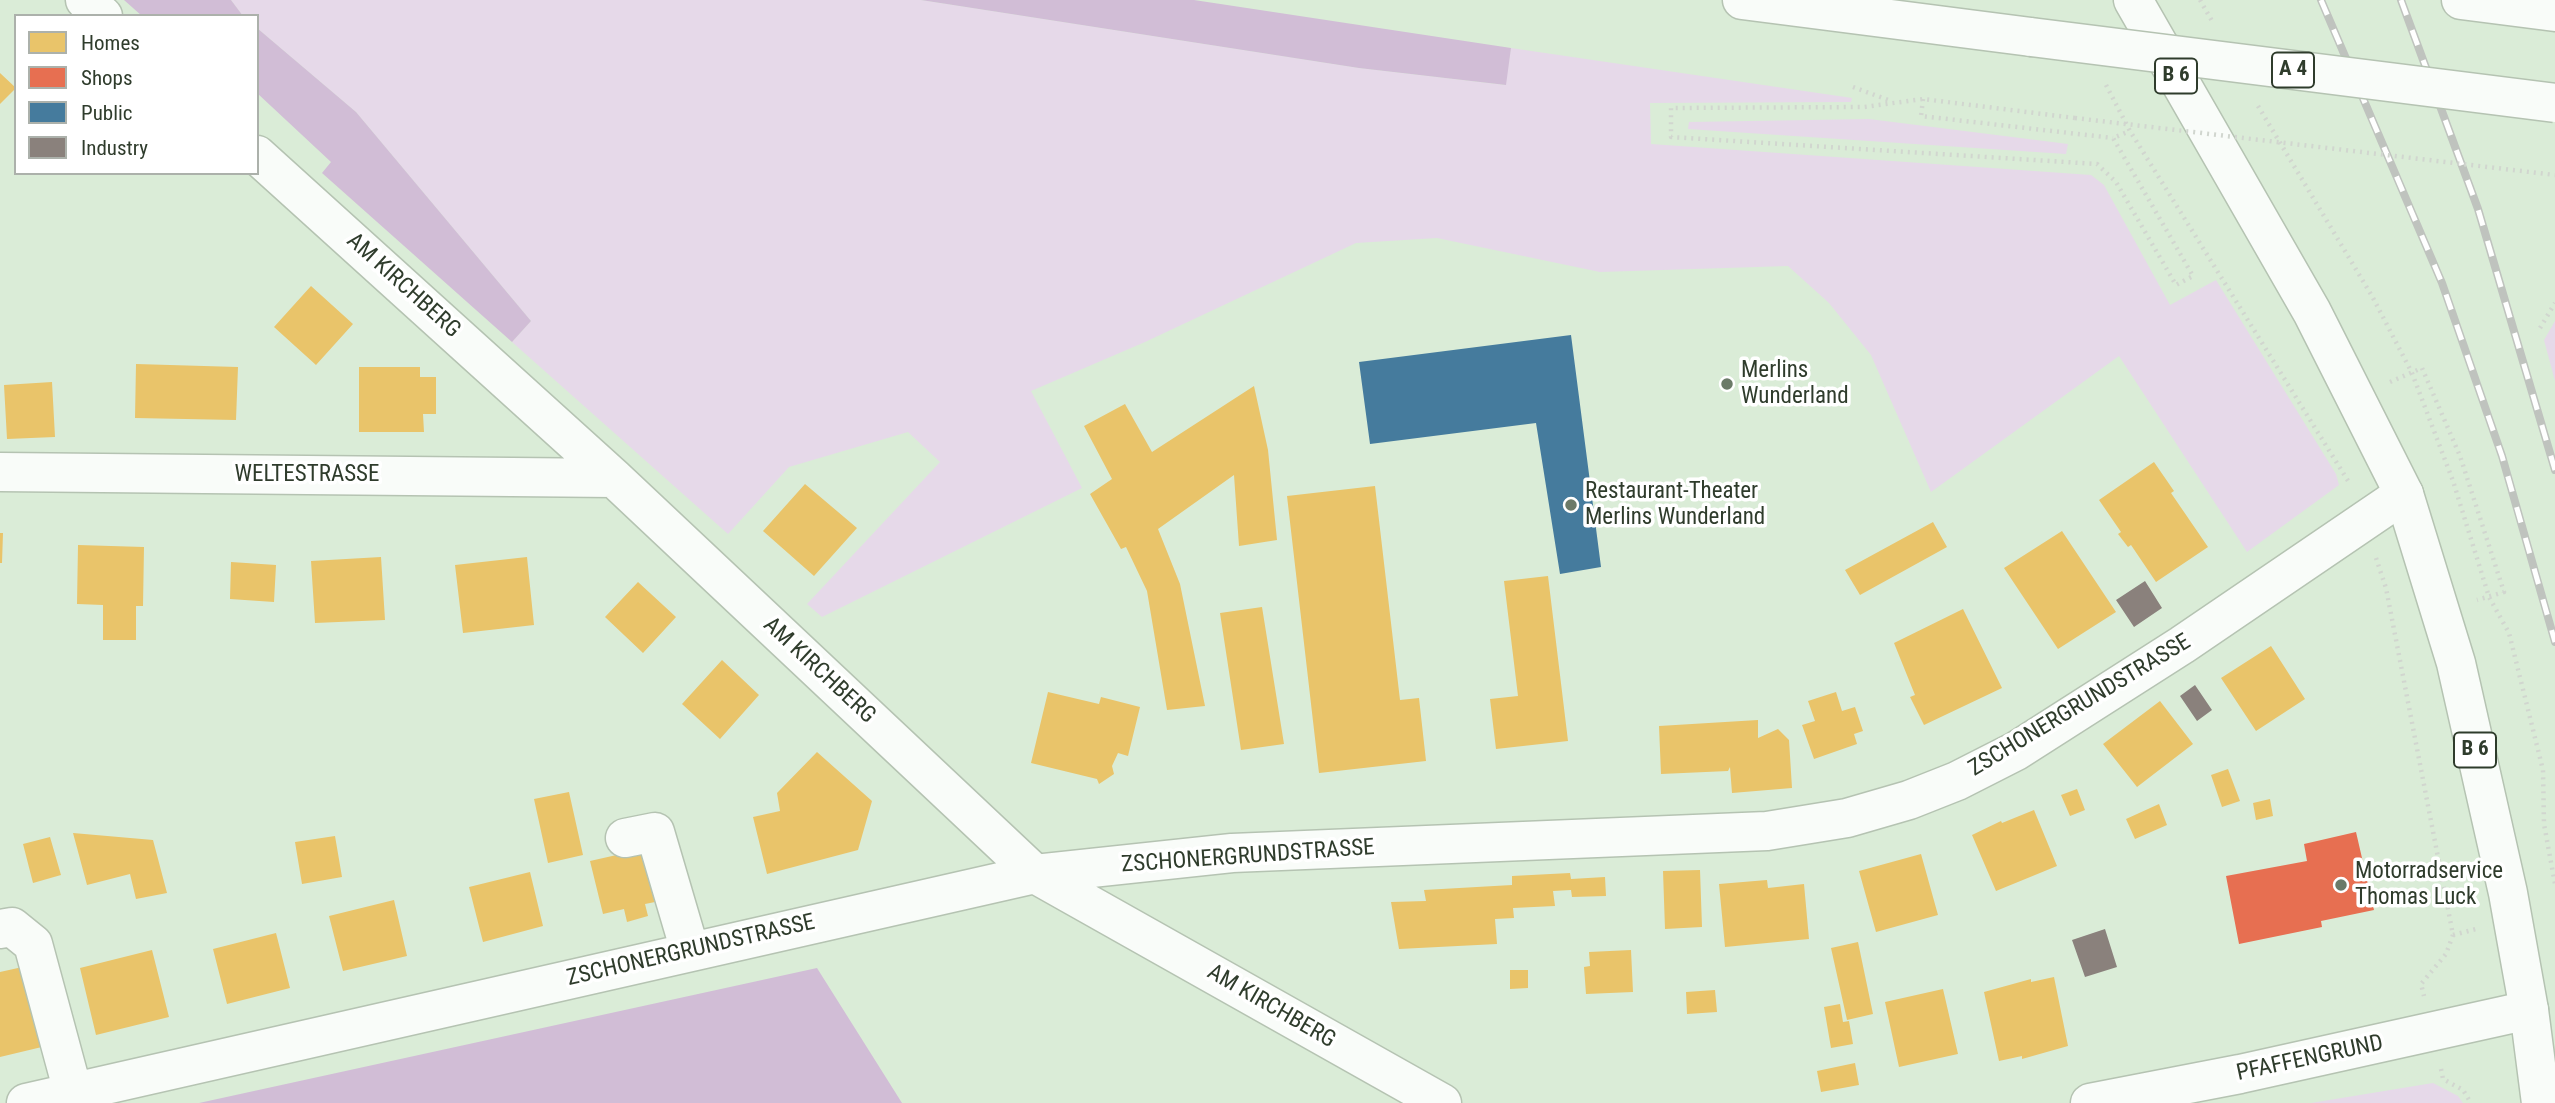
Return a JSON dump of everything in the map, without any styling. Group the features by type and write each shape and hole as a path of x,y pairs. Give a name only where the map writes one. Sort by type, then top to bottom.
{"main road":[{"path":"85,0 101,14"},
{"name":"A 4","path":"1742,0 2555,103"},
{"name":"B 6","path":"2133,0 2312,312 2404,494 2456,663 2508,893 2529,1010 2541,1103"},
{"path":"2460,0 2555,12"},
{"name":"AM KIRCHBERG","path":"259,157 614,478 1035,874 1442,1103"},
{"name":"WELTESTRASSE","path":"0,472 614,478"},
{"name":"ZSCHONERGRUNDSTRASSE","path":"26,1103 1035,874 1232,853 1767,831 1847,818 1933,790 2016,751 2182,645 2404,494"},
{"path":"625,838 654,832 690,951"},
{"path":"0,929 12,927 33,944 73,1092"},
{"name":"PFAFFENGRUND","path":"2090,1103 2240,1074 2529,1010"}],"path":[{"path":"1853,87 1893,101"},
{"path":"1923,99 1921,117 2113,138 2130,131"},
{"path":"2113,138 2193,276 2176,285 2116,182 2097,163 1671,137 1671,108 1864,107 1923,99 2555,175"},
{"path":"2540,328 2555,303"},
{"path":"2422,368 2460,456 2504,593"},
{"path":"2443,1079 2463,1090 2471,1103"}],"shaded area":[{"path":"124,0 231,0 242,14 140,14"},
{"path":"231,0 921,0 1359,68 1505,85 1511,48 1852,98 1851,102 1650,103 1651,144 2091,175 2104,185 2170,305 2216,280 2336,474 2339,485 2247,552 2119,356 1931,492 1871,355 1829,303 1788,266 1600,272 1437,238 1356,243 1145,342 1031,391 1082,488 822,617 807,604 940,462 908,432 789,467 728,534 512,342 531,321 356,112 259,30 259,14 242,14"},
{"path":"921,0 1194,0 1511,48 1506,85 1359,68"},
{"path":"259,30 356,112 531,321 512,342 322,173 331,162 259,95"},
{"path":"1869,119 2068,144 2066,154 1688,129 1689,122"},
{"path":"2555,321 2555,381 2544,340"},
{"path":"817,968 902,1103 199,1103"},
{"path":"2433,1083 2458,1096 2463,1103 2311,1103"}],"building: Homes":[{"path":"0,73 14,86 14,90 0,104"},
{"path":"311,286 353,324 316,365 274,327"},
{"path":"136,364 238,367 236,420 135,418"},
{"path":"359,367 420,367 420,377 436,377 436,414 423,414 424,432 359,432"},
{"path":"52,382 55,437 7,439 4,385"},
{"path":"1254,386 1268,450 1277,540 1239,546 1234,475 1158,529 1180,584 1205,706 1167,710 1147,591 1126,547 1121,549 1090,494 1112,479 1084,426 1125,404 1152,452"},
{"path":"2154,462 2174,491 2171,493 2208,547 2156,582 2131,545 2128,547 2118,534 2121,532 2099,500"},
{"path":"805,484 857,528 814,576 763,531"},
{"path":"1375,486 1400,700 1419,698 1426,761 1319,773 1287,496"},
{"path":"1933,522 1947,547 1860,595 1845,570"},
{"path":"2062,531 2116,612 2058,649 2004,568"},
{"path":"0,533 3,533 2,563 0,563"},
{"path":"78,545 144,547 143,606 136,606 136,640 103,640 103,605 77,604"},
{"path":"381,557 385,620 315,623 311,561"},
{"path":"527,557 534,625 463,633 455,565"},
{"path":"231,562 276,565 274,602 230,599"},
{"path":"1548,576 1568,741 1496,749 1490,699 1518,696 1504,581"},
{"path":"638,582 676,617 643,653 605,617"},
{"path":"1262,607 1284,744 1241,750 1220,613"},
{"path":"1963,609 2002,688 1924,725 1910,697 1915,695 1894,643"},
{"path":"2271,646 2305,699 2256,731 2221,678"},
{"path":"722,660 759,695 720,739 682,704"},
{"path":"1048,692 1099,704 1101,697 1140,707 1128,756 1118,753 1112,766 1114,774 1099,784 1097,779 1031,763"},
{"path":"1836,692 1842,711 1855,707 1863,731 1854,734 1857,744 1814,759 1802,725 1815,721 1808,701"},
{"path":"2160,701 2193,744 2137,787 2103,744"},
{"path":"1758,720 1758,738 1778,729 1789,740 1792,788 1732,793 1730,767 1728,771 1661,774 1659,726"},
{"path":"817,752 872,801 858,850 767,874 753,817 780,811 777,793"},
{"path":"2228,769 2240,801 2222,807 2211,775"},
{"path":"2077,789 2085,810 2070,816 2061,795"},
{"path":"569,792 583,855 548,863 534,799"},
{"path":"2270,799 2273,816 2256,820 2253,803"},
{"path":"2159,804 2167,825 2135,839 2126,819"},
{"path":"2034,810 2057,866 1996,891 1972,835 2001,821 2002,823"},
{"path":"73,833 153,840 167,893 136,899 130,874 87,885"},
{"path":"335,836 342,877 302,884 295,842"},
{"path":"50,837 61,875 33,883 23,844"},
{"path":"652,847 665,900 645,904 648,916 627,922 624,909 603,914 590,861"},
{"path":"1921,854 1938,915 1876,932 1859,871"},
{"path":"1700,870 1702,927 1665,929 1663,871"},
{"path":"530,872 543,926 483,942 469,887"},
{"path":"1570,873 1571,879 1605,877 1606,896 1572,897 1571,890 1553,891 1555,906 1513,908 1514,918 1495,919 1497,944 1399,949 1391,902 1426,901 1424,890 1512,885 1512,876"},
{"path":"1767,880 1768,888 1804,884 1809,939 1725,947 1719,884"},
{"path":"394,900 407,956 343,971 329,916"},
{"path":"276,933 290,988 227,1004 213,949"},
{"path":"1858,942 1873,1014 1847,1020 1831,948"},
{"path":"152,950 169,1017 96,1035 80,968"},
{"path":"1631,950 1633,992 1586,994 1584,967 1590,966 1589,952"},
{"path":"27,966 46,1046 0,1057 0,972"},
{"path":"1510,970 1528,970 1528,988 1510,989"},
{"path":"2054,977 2068,1046 2022,1059 2022,1056 1999,1061 1984,992 2031,979 2031,982"},
{"path":"1943,989 1958,1054 1899,1067 1885,1002"},
{"path":"1715,990 1717,1012 1687,1014 1686,992"},
{"path":"1840,1004 1843,1022 1849,1021 1853,1044 1831,1048 1824,1007"},
{"path":"1855,1063 1859,1085 1821,1092 1817,1071"}],"building: Shops":[{"path":"2356,832 2374,910 2321,921 2322,927 2239,944 2226,876 2307,861 2304,844"}],"building: Public":[{"name":"Restaurant-Theater Merlins Wunderland","path":"1571,335 1601,567 1560,574 1536,423 1370,444 1359,362"}],"building: Industry":[{"path":"2145,581 2162,608 2134,627 2116,600"},
{"path":"2195,685 2212,710 2197,721 2180,696"},
{"path":"2105,929 2117,967 2085,977 2072,940"}],"railway":[{"path":"2321,0 2442,283 2502,456 2555,642"},
{"path":"2401,0 2478,209 2555,470"}],"place":[{"name":"Merlins Wunderland","path":"1727,384"},
{"name":"Restaurant-Theater Merlins Wunderland","path":"1571,505"},
{"name":"Motorradservice Thomas Luck","path":"2341,885"}]}
